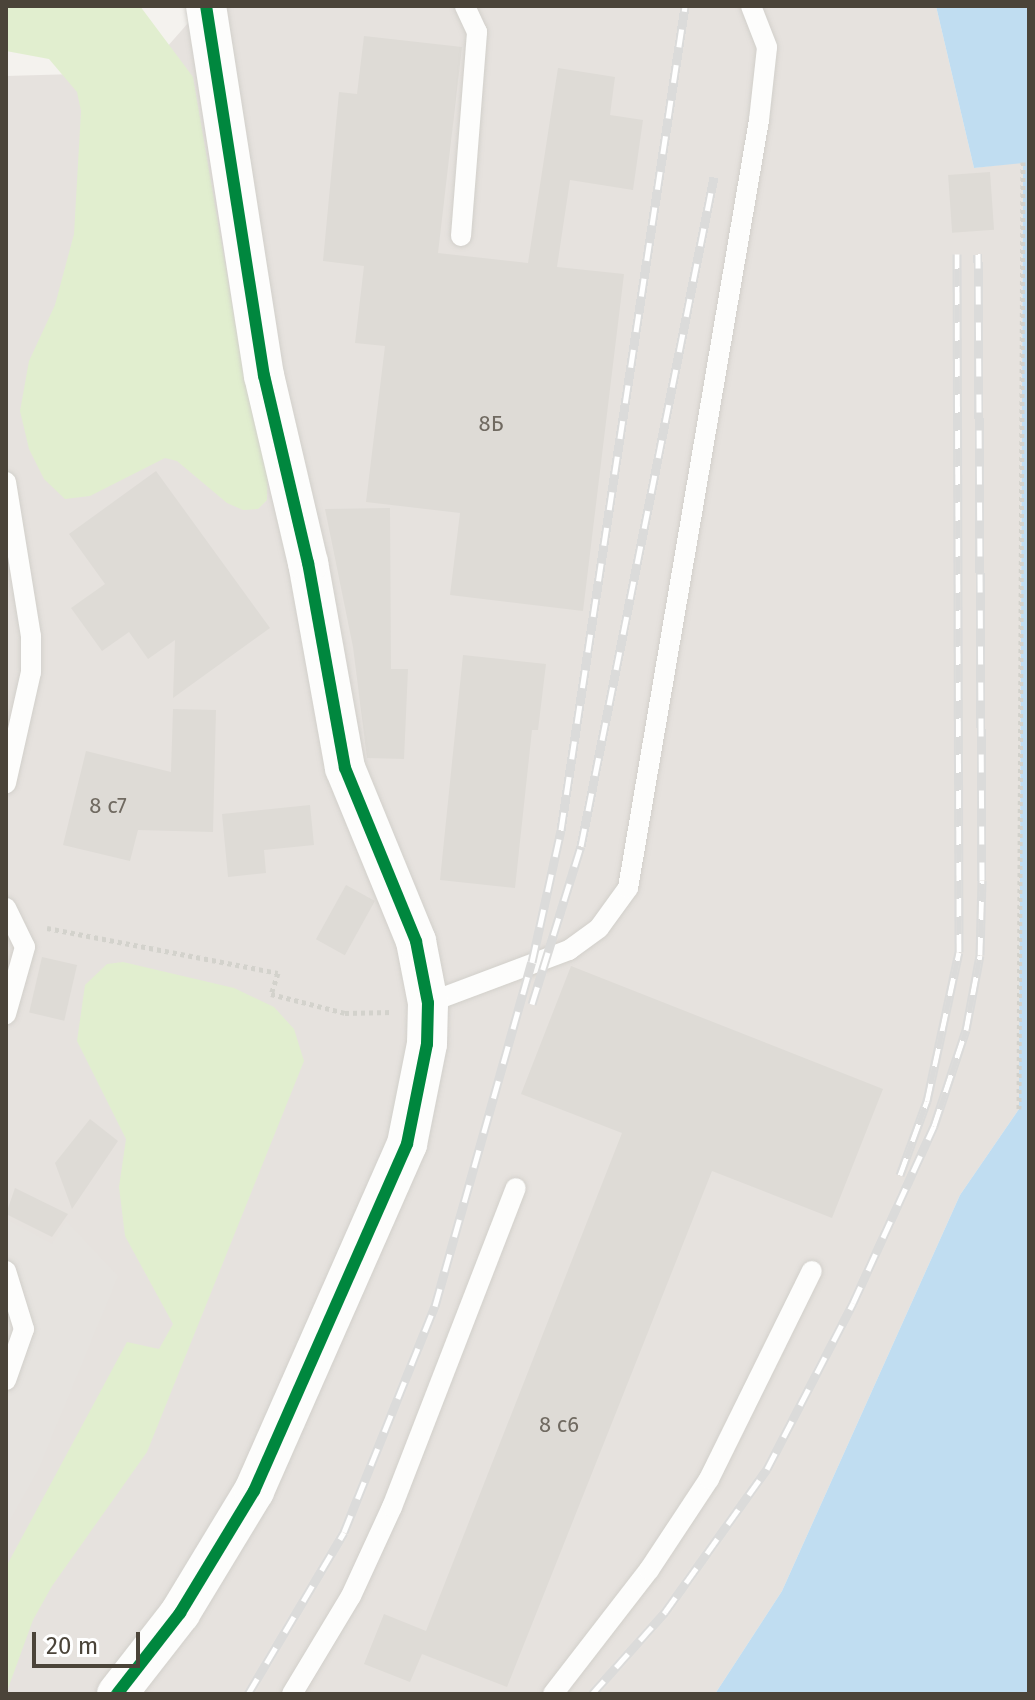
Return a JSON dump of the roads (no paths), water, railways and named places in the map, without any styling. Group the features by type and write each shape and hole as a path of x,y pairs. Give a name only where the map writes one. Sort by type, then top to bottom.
{"street":[{"path":"117,1694 180,1613 254,1491 407,1144 423,1086 428,1003 416,941 345,768 308,563 264,376 206,6"}],"lane":[{"path":"461,236 477,32 465,6"},
{"path":"428,1003 569,950 599,928 628,888 759,120 767,47 751,6"},
{"path":"6,482 31,636 31,672 6,783"},
{"path":"6,1014 25,947 10,915"},
{"path":"292,1694 351,1596 392,1507 516,1188"},
{"path":"6,1271 24,1329 6,1380"},
{"path":"553,1694 649,1570 709,1479 812,1271"}],"water":[{"path":"936,6 1029,6 1029,1694 715,1694 782,1591 960,1195 1019,1109 1023,163 974,168"}],"railway":[{"path":"248,1694 344,1532 435,1306 532,962 561,830 685,6"},
{"path":"532,1004 581,846 714,177"},
{"path":"900,1175 927,1101 959,952 957,254"},
{"path":"592,1694 665,1612 767,1469 853,1303 934,1126 966,1030 980,955 982,880 978,254"}]}
